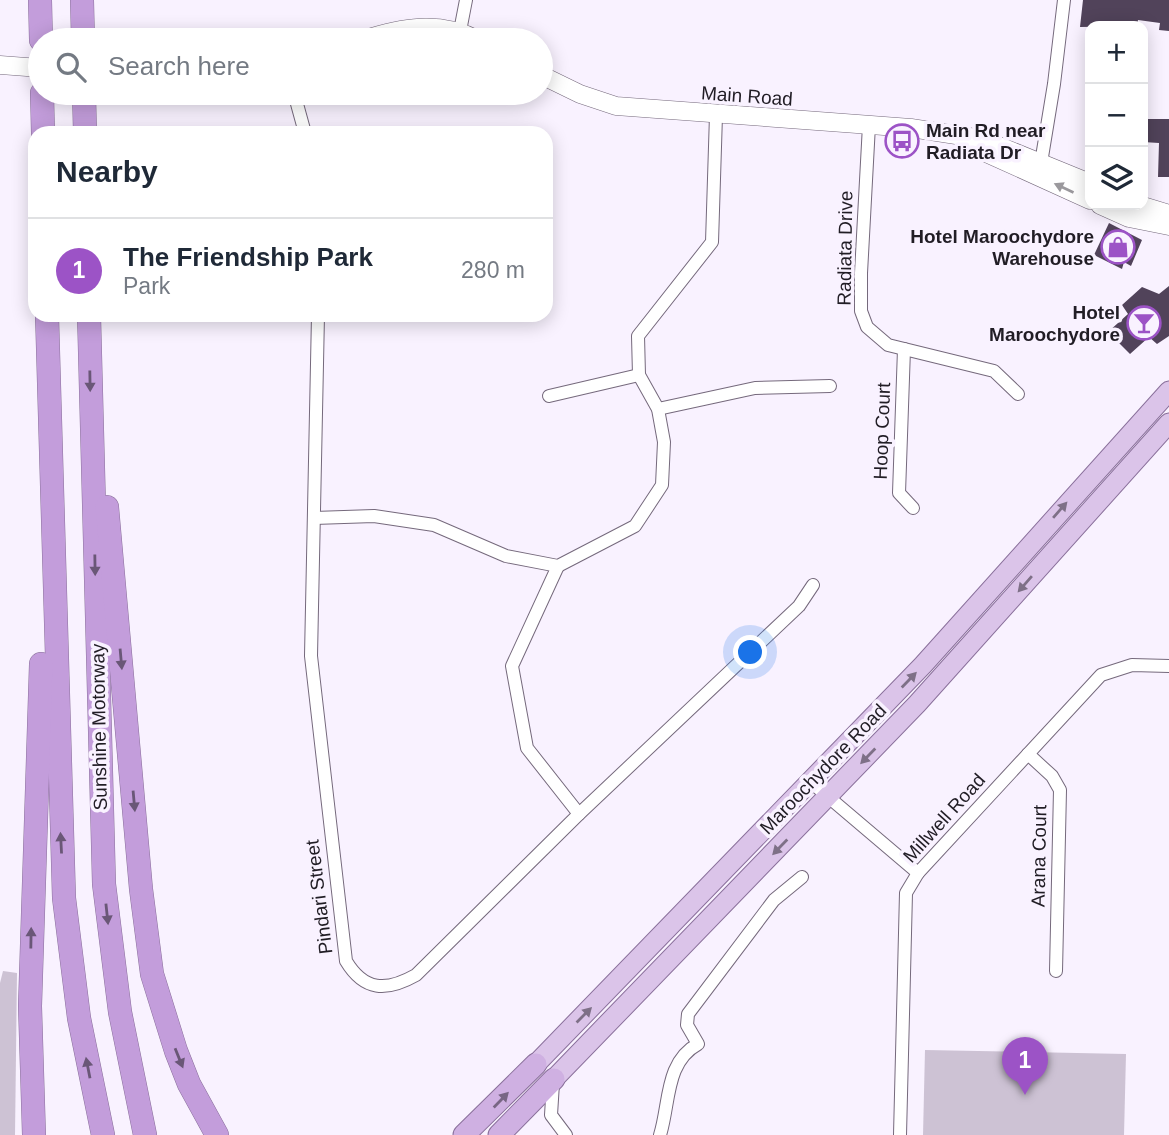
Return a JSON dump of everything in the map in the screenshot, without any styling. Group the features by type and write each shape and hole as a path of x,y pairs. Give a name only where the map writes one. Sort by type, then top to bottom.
{"highway":[{"path":"40,0 41,28"},
{"path":"82,0 83,28"},
{"path":"42,105 43,126"},
{"path":"84,105 85,126"},
{"path":"47,322 64,898 79,1018 103,1135"},
{"name":"Sunshine Motorway","path":"89,322 104,884 120,1012 145,1135"},
{"path":"34,1135 30,1006 40,763 40,446 49,414"},
{"path":"92,447 105,478 141,889 156,994 189,1084 217,1135"},
{"name":"Maroochydore Road","path":"464,1135 536,1063"},
{"name":"Maroochydore Road","path":"499,1135 554,1079"}],"main road":[{"path":"5,66 28,67"},
{"name":"Main Road","path":"553,81 580,94 616,106 869,125 982,139 1040,169 1085,197"},
{"name":"Main Road","path":"1040,169 1085,182"},
{"path":"1148,207 1169,214"},
{"path":"1111,210 1129,218 1169,226"},
{"name":"Maroochydore Road","path":"536,1063 812,783 923,665 1169,391"},
{"name":"Maroochydore Road","path":"554,1079 941,679 1169,423"}],"street":[{"path":"461,28 466,0"},
{"path":"1040,169 1064,0"},
{"path":"297,105 303,126"},
{"path":"579,814 527,748 512,666 558,566 635,526 662,485 664,442 657,409 639,374 638,336 712,242 716,115"},
{"name":"Radiata Drive","path":"869,125 861,311 867,327 888,345 993,371 1018,394"},
{"name":"Pindari Street","path":"318,322 311,656 345,961 356,978 378,987 397,985 416,975 579,814 799,606 813,585"},
{"name":"Hoop Court","path":"904,349 899,493 913,508"},
{"path":"548,396 639,374"},
{"path":"657,409 755,388 830,386"},
{"path":"314,519 374,516 434,525 506,556 558,566"},
{"name":"Millwell Road","path":"900,1135 906,894 918,873 1101,675 1132,665 1169,666"},
{"name":"Arana Court","path":"1028,754 1052,776 1060,790 1056,971"},
{"path":"812,783 918,873"},
{"path":"660,1135 676,1064 698,1044 687,1025 688,1014 774,900 802,877"},
{"path":"554,1079 550,1097 551,1115 566,1135"}],"shaded area":[{"path":"3,971 17,973 15,1135 0,1135 0,983"},
{"path":"925,1050 1126,1054 1124,1135 923,1135"}],"building":[{"path":"1083,0 1169,0 1169,31 1159,30 1160,23 1138,20 1085,21 1085,27 1080,27"},
{"path":"1148,119 1169,119 1169,177 1158,177 1159,143 1148,142"},
{"name":"Hotel Maroochydore Warehouse","path":"1109,223 1142,240 1131,266 1124,262 1122,269 1094,255"},
{"name":"Hotel Maroochydore","path":"1169,286 1169,336 1157,344 1149,337 1130,354 1108,332 1128,314 1122,305 1142,287 1159,294"}],"place":[{"name":"Main Rd near Radiata Dr","path":"902,141"},
{"name":"Hotel Maroochydore Warehouse","path":"1118,247"},
{"name":"Hotel Maroochydore","path":"1144,323"},
{"name":"The Friendship Park","path":"1025,1095"}]}
